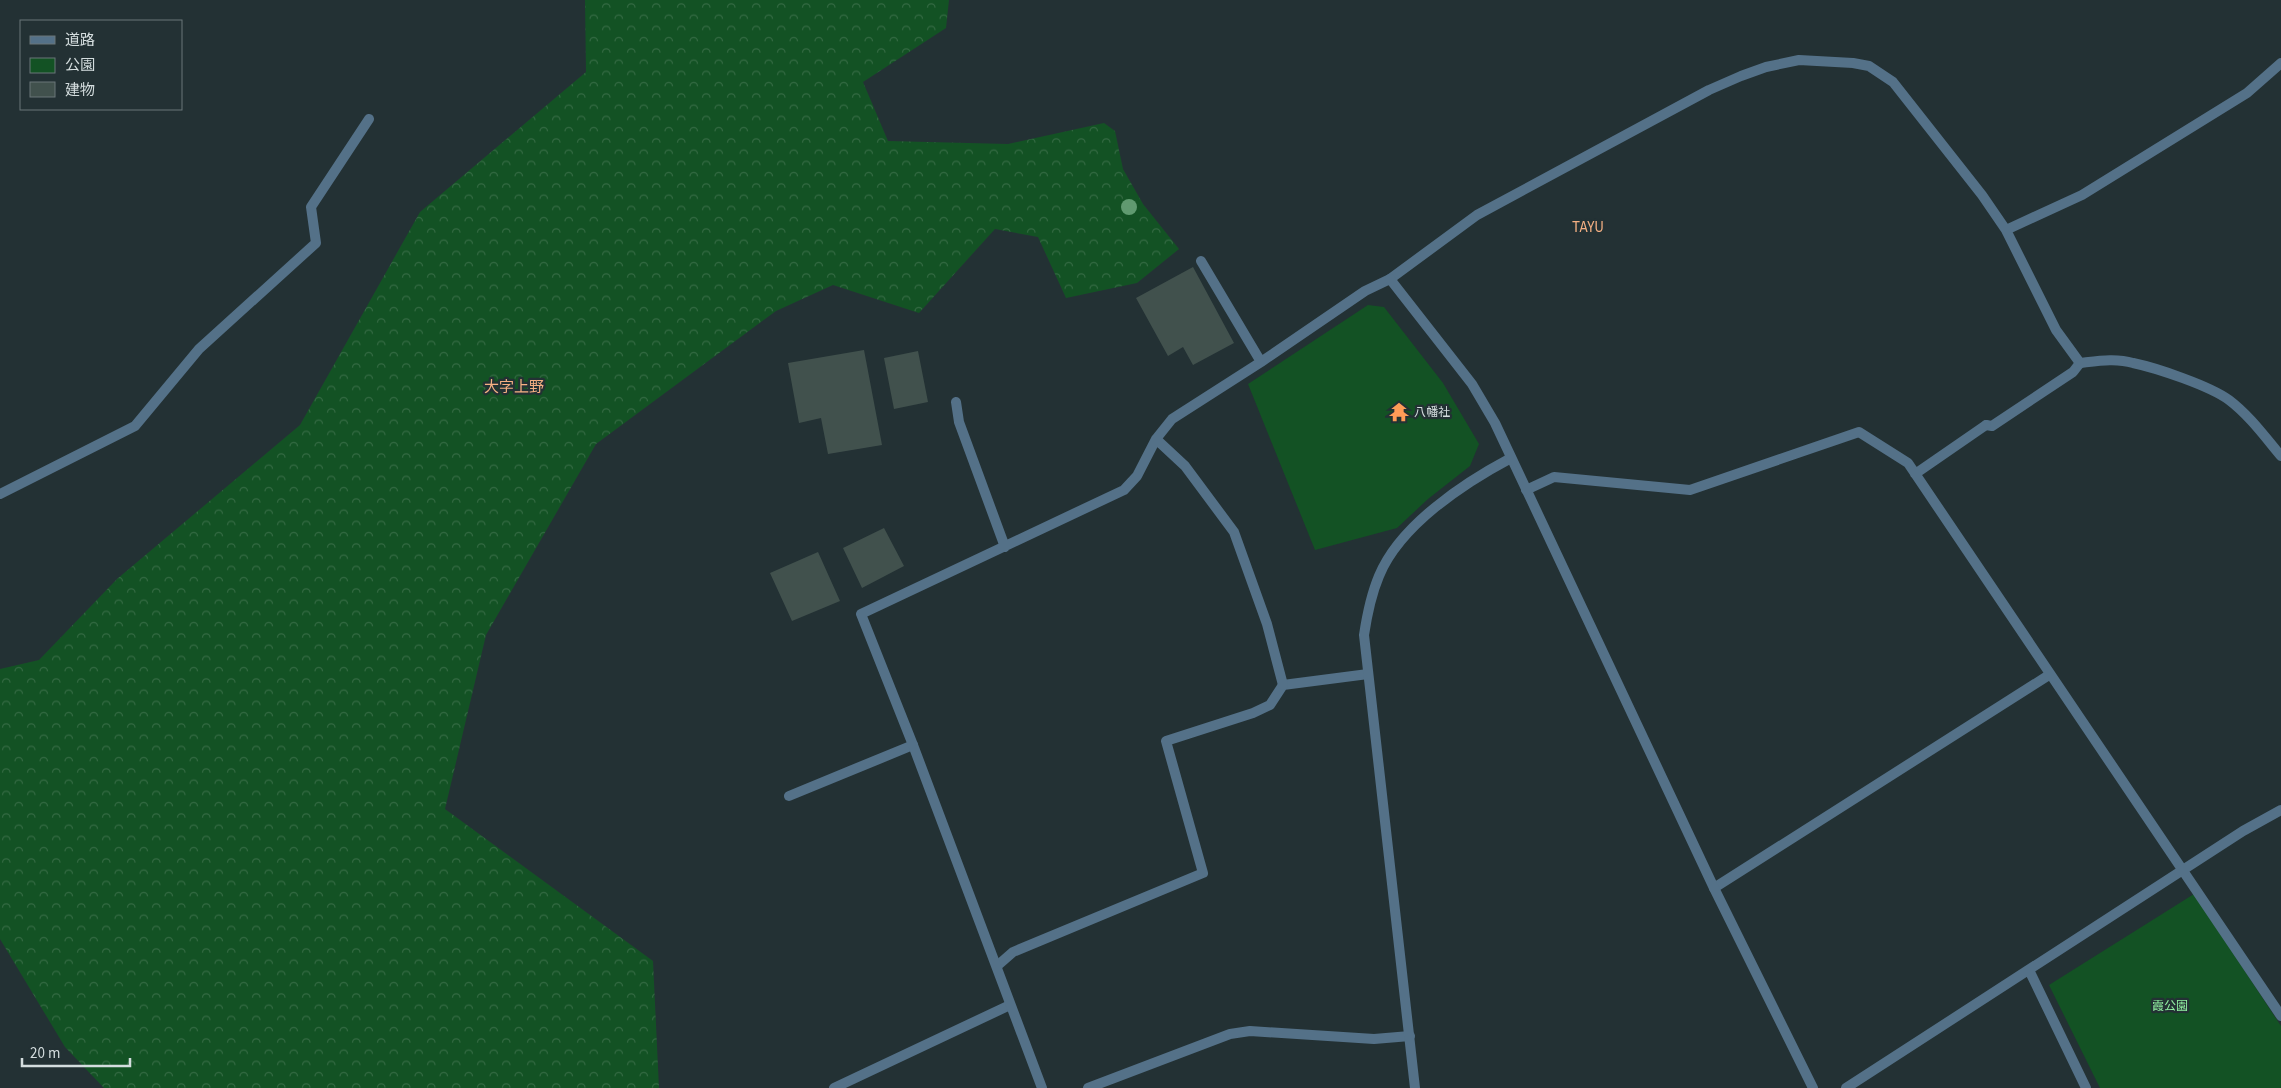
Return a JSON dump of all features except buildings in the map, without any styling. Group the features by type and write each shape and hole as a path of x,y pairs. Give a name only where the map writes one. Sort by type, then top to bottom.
{"street":[{"path":"1042,1088 913,745 861,614 1124,490 1137,476 1156,439 1172,419 1261,362 1365,291 1390,279 1477,215 1709,90 1758,70 1799,60 1853,63 1869,66 1893,82 1982,195 2006,230 2056,330 2080,363"},
{"path":"2006,230 2082,195 2247,93 2281,63"},
{"path":"0,494 135,426 199,349 316,243 311,208 369,119"},
{"path":"1202,261 1261,362"},
{"path":"1390,279 1472,384 1511,458 1714,888 1813,1088"},
{"path":"1915,474 1986,425 1992,426 2033,399 2073,372 2080,363 2104,360 2133,362 2203,387 2229,400 2248,418 2281,456"},
{"path":"956,402 959,422 1005,547"},
{"path":"1526,490 1554,477 1690,490 1858,432 1908,463 2049,675 2281,1016"},
{"path":"997,966 1013,952 1203,873 1166,741 1253,713 1270,704 1283,684 1267,624 1234,532 1186,466 1156,439"},
{"path":"1416,1088 1364,635 1373,593 1387,560 1428,514 1475,478 1511,458"},
{"path":"1283,684 1368,674"},
{"path":"1714,888 2049,675"},
{"path":"789,796 913,745"},
{"path":"1846,1088 2243,831 2281,810"},
{"path":"2029,970 2086,1088"},
{"path":"834,1088 1010,1005"},
{"path":"1088,1088 1230,1034 1250,1031 1374,1039 1410,1036"}],"green space":[{"path":"585,0 949,0 946,28 863,82 888,141 1008,144 1104,123 1115,131 1123,169 1143,204 1179,249 1137,283 1066,298 1038,237 995,229 919,313 833,285 776,311 596,444 486,635 445,809 653,961 659,1088 104,1088 65,1047 0,939 0,669 39,660 117,579 300,425 420,212 586,72"},
{"path":"1368,305 1384,307 1443,383 1479,444 1470,466 1428,499 1397,528 1315,550 1248,384"},
{"name":"霞公園","path":"2194,894 2281,1026 2281,1088 2100,1088 2049,985"}],"place":[{"name":"八幡社","path":"1399,412"}],"district":[{"name":"TAYU","path":"1588,227"},
{"name":"大字上野","path":"514,387"}]}
